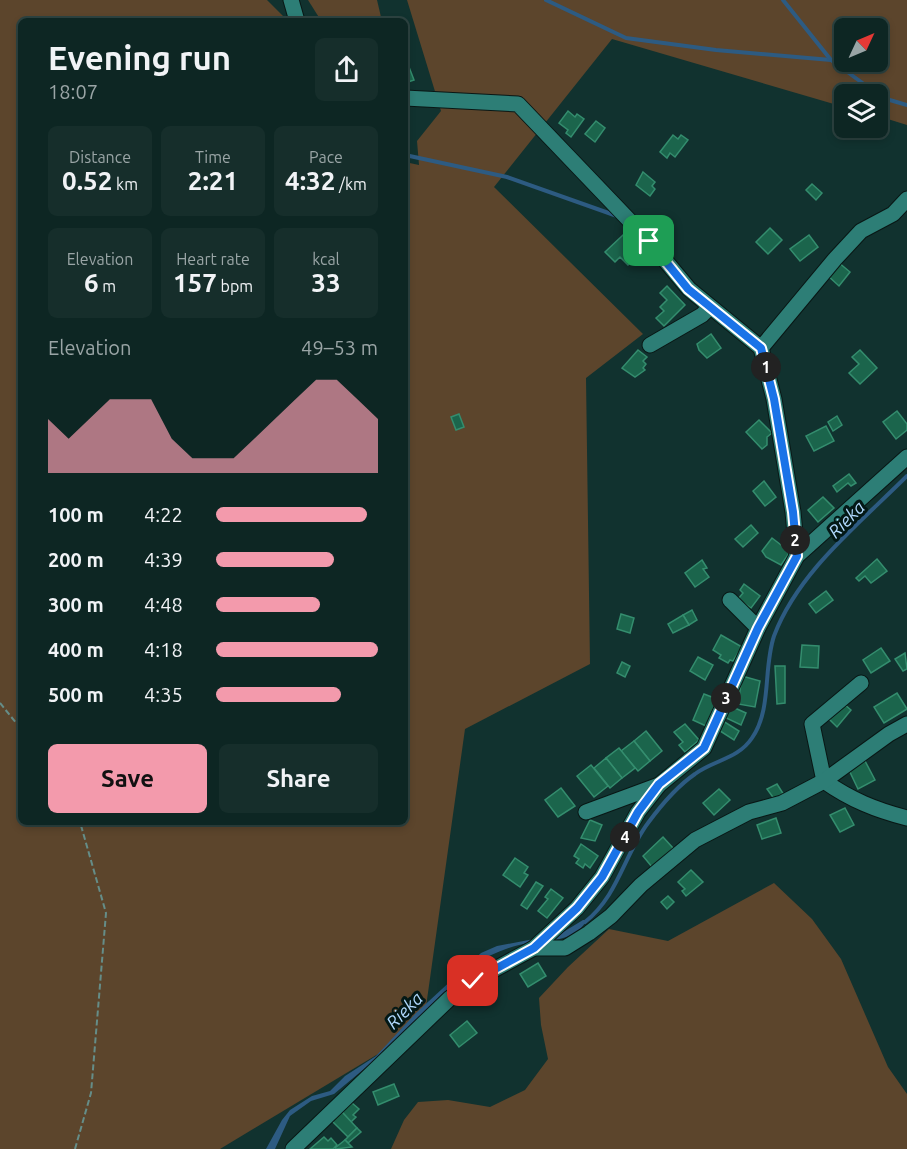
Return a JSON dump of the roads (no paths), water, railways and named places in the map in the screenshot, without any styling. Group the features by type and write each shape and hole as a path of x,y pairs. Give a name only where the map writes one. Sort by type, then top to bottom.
{"street":[{"path":"291,0 296,18"},
{"path":"408,98 518,104 649,241 688,289 761,348 776,411 793,512 797,556"},
{"path":"761,348 861,231 893,213 907,199"},
{"path":"650,345 702,315 711,307"},
{"path":"293,1149 450,998 473,981 535,947 577,908 602,877 638,812 659,784 704,748 758,628 797,556 907,457"},
{"path":"730,600 758,628"},
{"path":"861,683 812,724 824,781 844,795 872,809 907,818"},
{"path":"535,947 565,948 589,933 674,856 695,840 749,812 782,803 824,781 889,734 907,724"},
{"path":"586,812 659,784"}],"water":[{"name":"Rieka","path":"583,920 587,920 574,934 557,940 513,947 472,966 382,1054 334,1094 311,1101 290,1116 275,1149 266,1149 290,1110 312,1096 330,1091 345,1076 376,1056 416,1013 481,953 497,946 560,934"}],"waterway":[{"path":"546,0 626,38 716,50 831,60 883,98 907,105"},
{"path":"783,0 831,60"},
{"path":"408,156 507,177 617,216"},
{"name":"Rieka","path":"585,922 605,900 640,835 670,796 702,769 740,751 752,738 758,727 765,702 774,636 798,591 850,531 907,476"}]}
